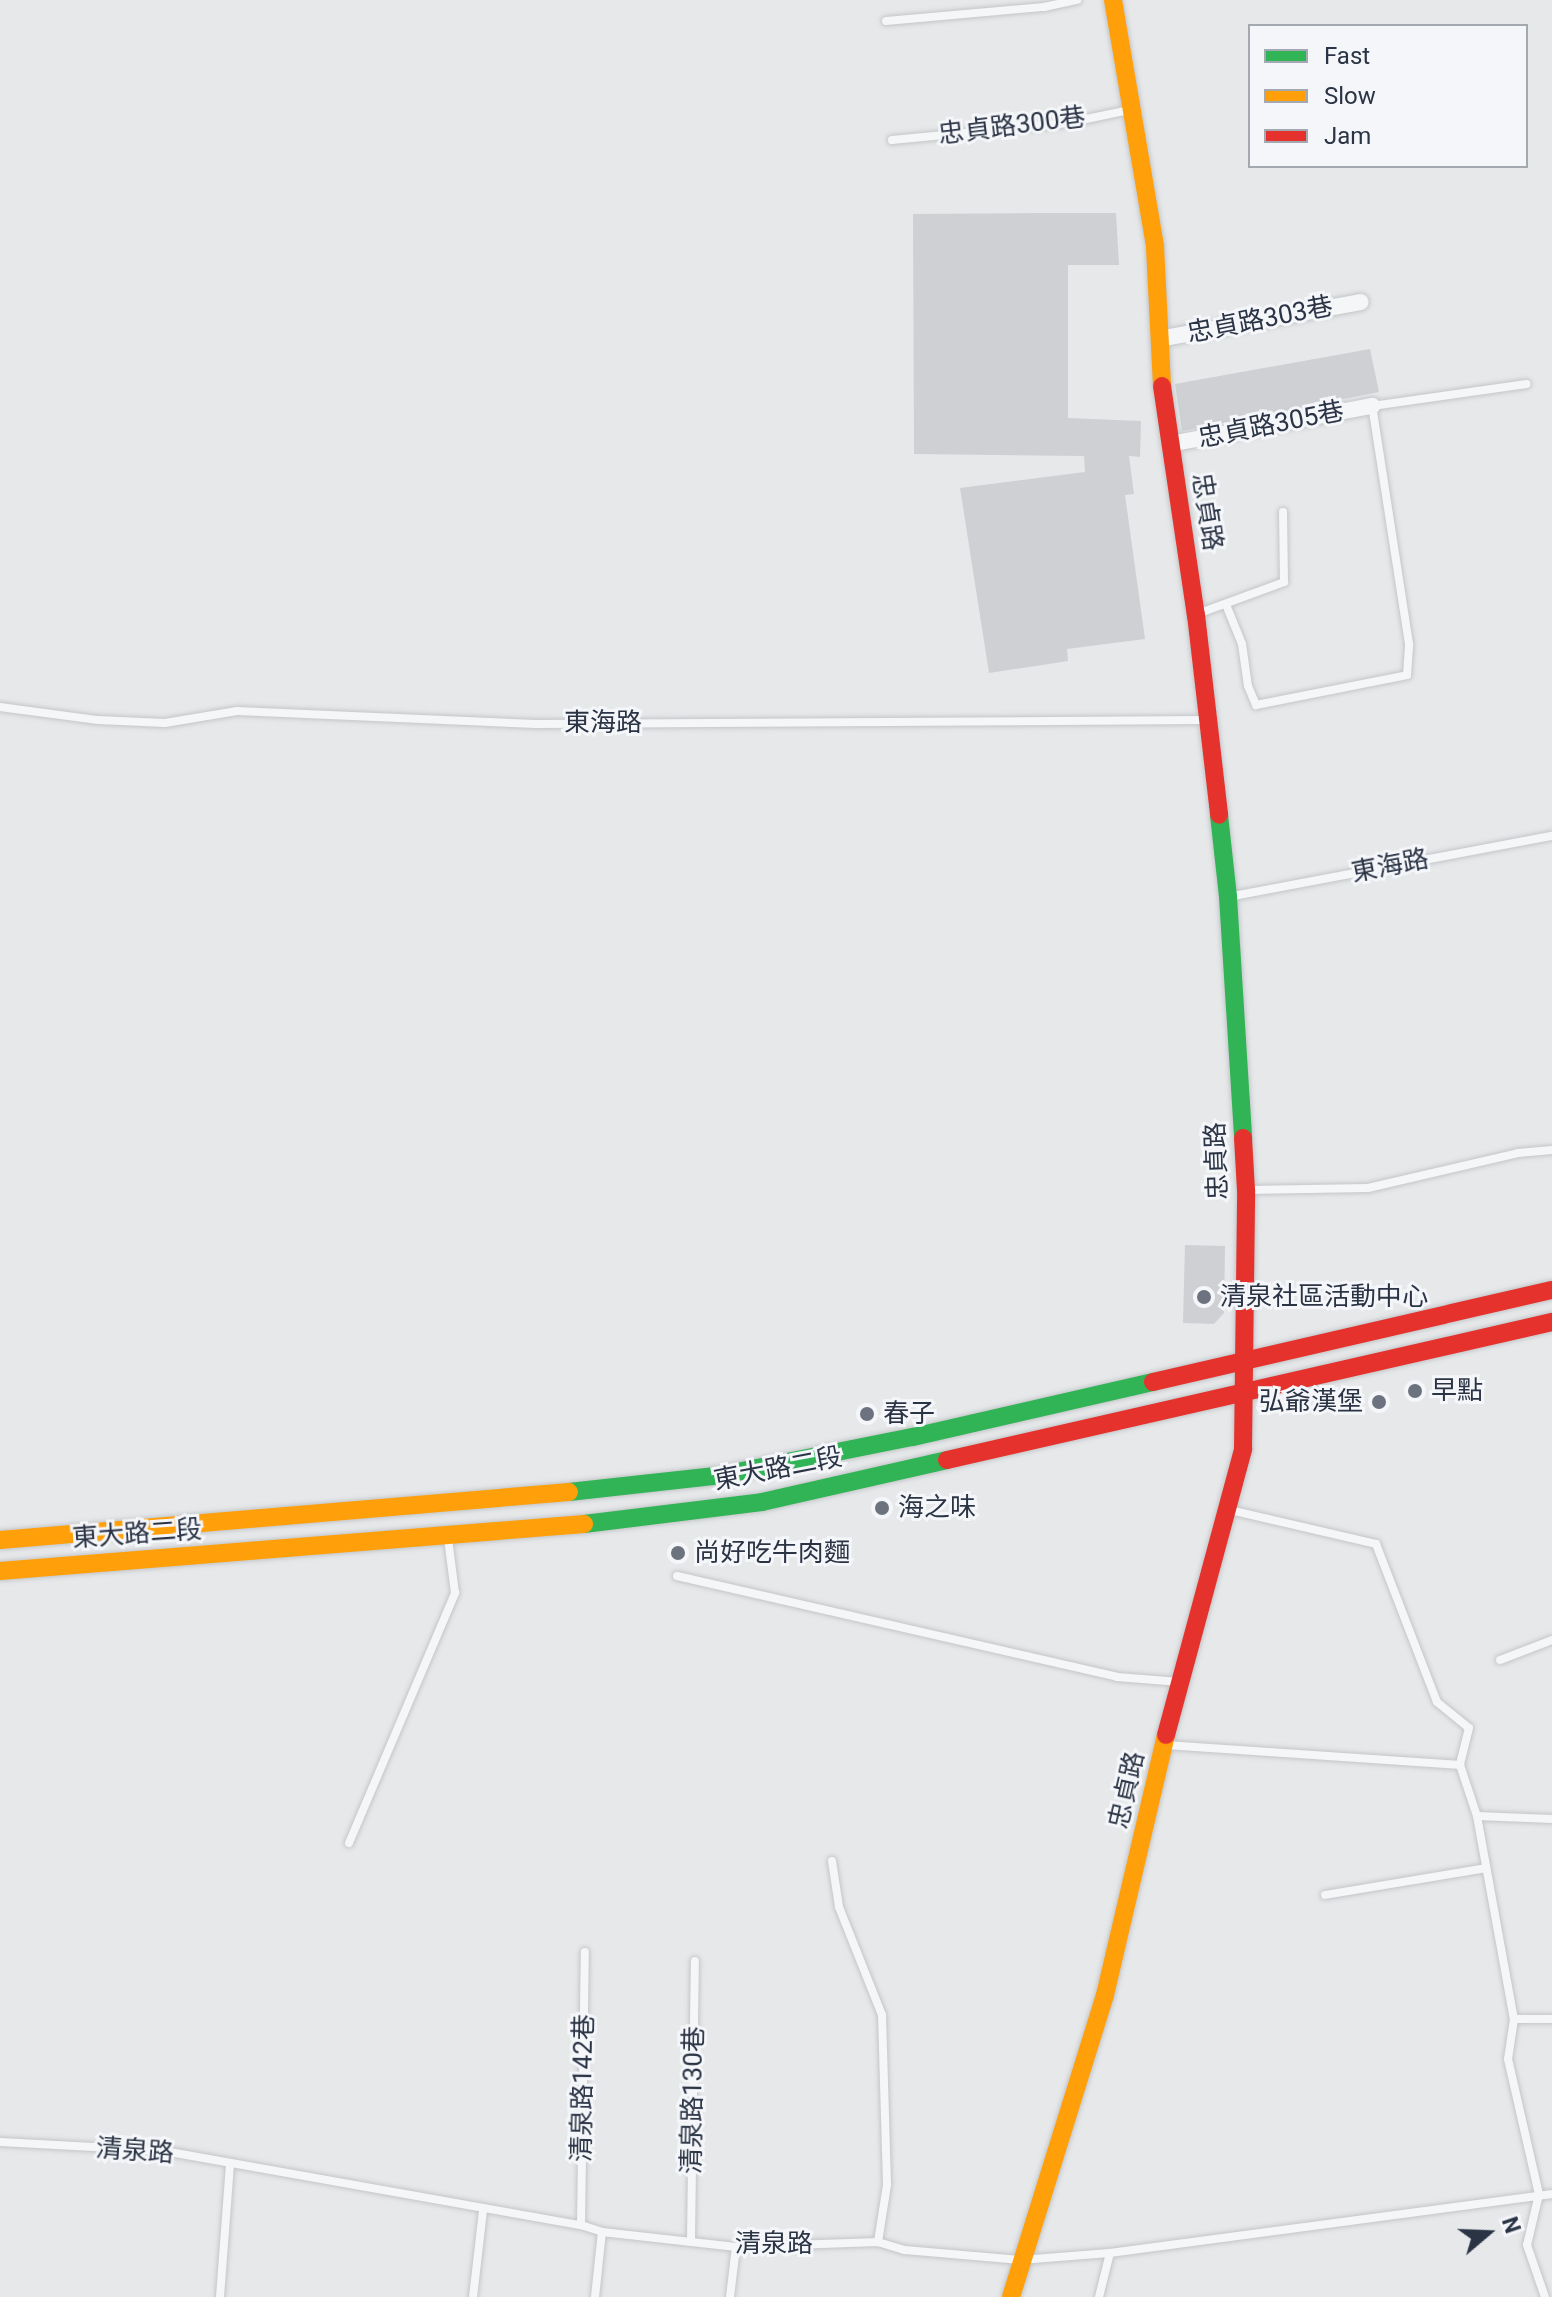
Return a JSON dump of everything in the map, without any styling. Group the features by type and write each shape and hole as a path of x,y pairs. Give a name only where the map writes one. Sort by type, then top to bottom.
{"street":[{"name":"忠貞路","path":"1011,2297 1105,1995 1164,1744 1243,1449 1246,1190 1228,897 1196,615 1162,396 1155,247 1113,0"},
{"name":"忠貞路303巷","path":"1159,339 1361,302"},
{"name":"忠貞路305巷","path":"1170,444 1372,406"},
{"name":"東大路二段","path":"0,1540 722,1475 913,1437 1552,1290"},
{"name":"東大路二段","path":"0,1571 439,1538 643,1519 762,1502 1552,1322"},
{"path":"425,1504 439,1538"}],"lane":[{"path":"886,21 1044,7 1077,0"},
{"name":"忠貞路300巷","path":"892,140 1067,123 1132,110"},
{"path":"1227,607 1242,644 1248,686 1256,705 1407,675 1409,644 1372,406 1526,384"},
{"path":"1196,615 1227,607 1284,582 1283,512"},
{"name":"東海路","path":"0,707 98,720 165,723 237,711 536,724 1209,720"},
{"name":"東海路","path":"1228,897 1552,836"},
{"path":"1246,1190 1368,1188 1518,1153 1552,1150"},
{"path":"1229,1510 1376,1544 1437,1702 1469,1728 1460,1765 1477,1816 1514,2019 1508,2059 1539,2194 1527,2245 1545,2297"},
{"path":"349,1843 455,1593 453,1557 439,1538"},
{"path":"677,1576 1117,1677 1181,1682"},
{"path":"1500,1660 1552,1640"},
{"path":"1164,1744 1460,1765"},
{"path":"1477,1816 1552,1819"},
{"path":"832,1861 839,1907 882,2015 887,2185 878,2242"},
{"path":"1325,1895 1486,1868"},
{"name":"清泉路142巷","path":"581,2225 585,1952"},
{"name":"清泉路130巷","path":"691,2239 695,1961"},
{"path":"1514,2019 1552,2019"},
{"name":"清泉路","path":"0,2142 164,2151 581,2225 602,2232 691,2239 736,2247 878,2242 905,2250 1021,2260 1110,2253 1552,2194"},
{"path":"220,2297 230,2163"},
{"path":"473,2297 483,2210"},
{"path":"595,2297 602,2232"},
{"path":"730,2297 736,2247"},
{"path":"1099,2297 1110,2253"}],"building":[{"path":"1116,213 1119,265 1068,265 1068,418 1141,421 1140,457 1129,456 1134,494 1125,495 1145,639 1067,649 1068,661 989,673 960,488 1085,472 1084,456 914,454 913,214"},
{"path":"1370,349 1379,392 1182,431 1175,384"},
{"name":"清泉社區活動中心","path":"1185,1245 1225,1246 1224,1313 1214,1324 1183,1323"}],"traffic: fast":[{"path":"1219,815 1228,897 1243,1138"},
{"path":"569,1492 722,1475 913,1437 1153,1382"},
{"path":"584,1524 762,1502 947,1460"}],"traffic: slow":[{"path":"1113,0 1155,247 1162,386"},
{"path":"0,1540 569,1492"},
{"path":"0,1571 584,1524"},
{"path":"1011,2297 1105,1995 1166,1735"}],"traffic: jam":[{"path":"1162,386 1196,615 1219,815"},
{"path":"1166,1735 1243,1449 1246,1190 1243,1138"},
{"path":"1153,1382 1552,1290"},
{"path":"947,1460 1552,1322"}],"place":[{"name":"清泉社區活動中心","path":"1204,1297"},
{"name":"早點","path":"1415,1391"},
{"name":"弘爺漢堡","path":"1379,1402"},
{"name":"春子","path":"867,1414"},
{"name":"海之味","path":"882,1508"},
{"name":"尚好吃牛肉麵","path":"678,1553"}]}
